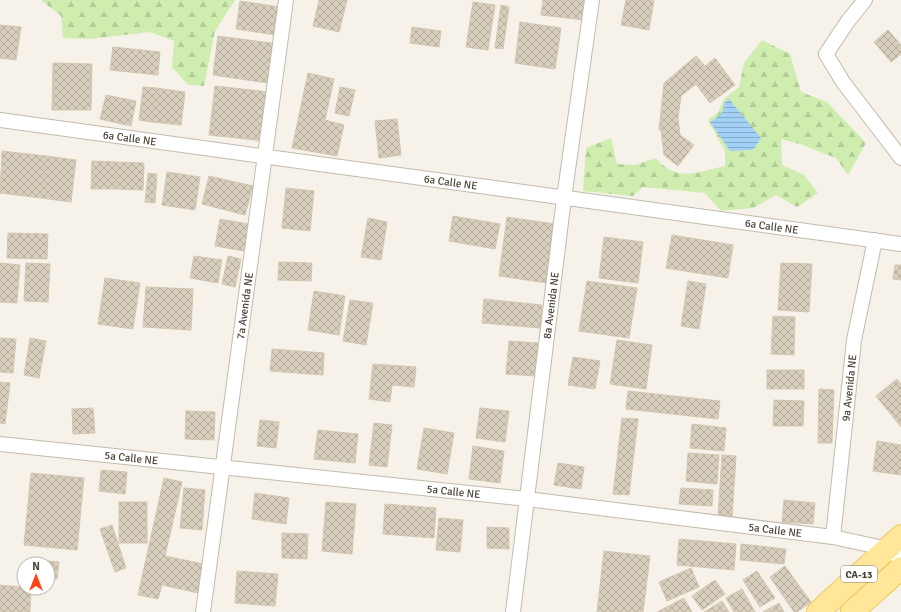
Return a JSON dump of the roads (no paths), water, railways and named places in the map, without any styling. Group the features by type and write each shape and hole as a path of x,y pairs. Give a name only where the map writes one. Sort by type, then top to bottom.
{"main road":[{"name":"CA-13","path":"818,612 897,548"},
{"name":"CA-13","path":"852,612 901,568"}],"street":[{"name":"7a Avenida NE","path":"203,612 224,468 286,0"},
{"name":"8a Avenida NE","path":"513,612 564,198 592,0"},
{"path":"865,0 848,21 826,54 843,82 901,158"},
{"name":"6a Calle NE","path":"0,120 901,244"},
{"name":"9a Avenida NE","path":"833,537 854,340 875,240"},
{"name":"5a Calle NE","path":"0,444 527,499 833,537 897,548"}],"water":[{"path":"729,99 761,138 753,150 730,151 710,122 722,114 724,103"}]}
